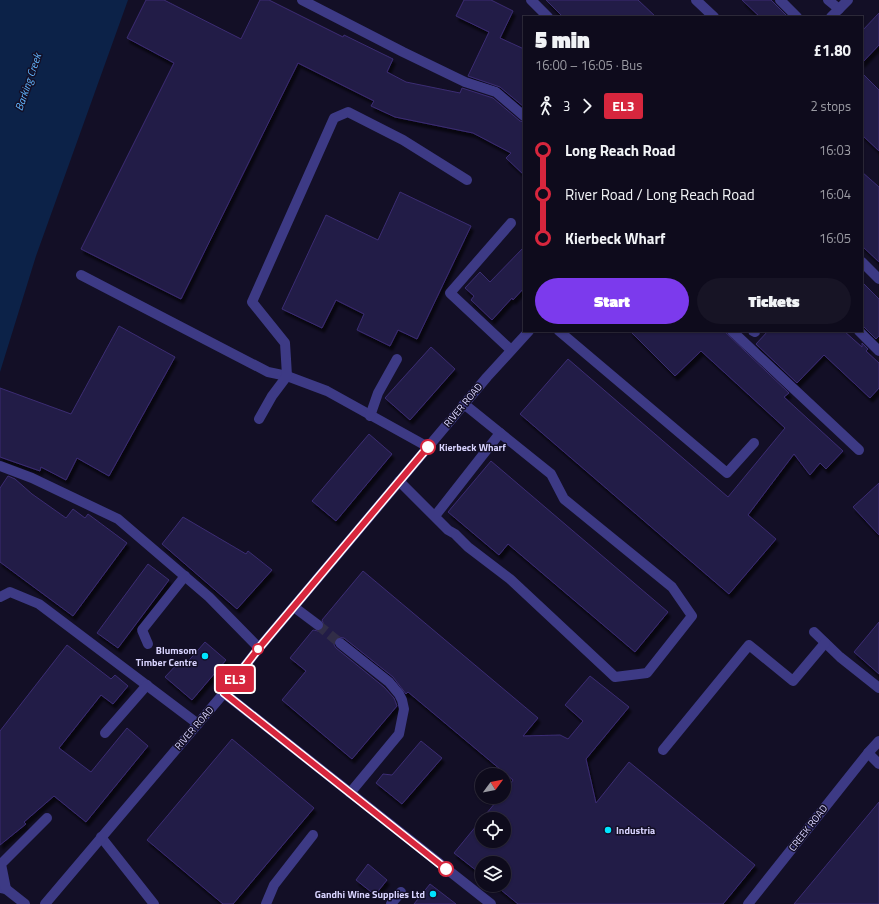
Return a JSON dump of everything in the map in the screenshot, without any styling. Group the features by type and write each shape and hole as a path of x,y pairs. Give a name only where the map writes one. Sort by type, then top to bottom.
{"street":[{"path":"302,0 465,82 496,92 523,115"},
{"path":"531,0 547,16"},
{"path":"696,0 713,16"},
{"path":"780,0 797,16"},
{"path":"828,0 839,9"},
{"path":"832,16 848,0"},
{"path":"259,418 272,396 287,376 285,344 252,302 334,118 348,112 402,140 467,180"},
{"path":"511,223 450,293 511,350"},
{"path":"863,263 879,278"},
{"path":"81,275 268,372 287,376 327,392 428,447"},
{"name":"RIVER ROAD","path":"45,904 224,693 259,648 464,404 528,332"},
{"path":"560,332 728,473 754,443"},
{"path":"733,332 859,450"},
{"path":"860,332 879,351"},
{"path":"370,416 378,394 397,359"},
{"path":"399,481 448,530 455,534 468,547 510,579 615,677 647,674 692,616 672,587 564,499 551,474 464,404"},
{"path":"435,516 500,433"},
{"path":"0,466 32,478 118,520 209,597 259,648"},
{"path":"148,644 142,630 185,576"},
{"path":"0,597 10,592 39,604 198,724"},
{"path":"294,607 318,625"},
{"path":"814,632 879,688"},
{"path":"340,643 389,682 399,694 404,708 399,734 350,793"},
{"path":"663,750 749,645 793,681 825,643"},
{"path":"105,733 147,685"},
{"path":"224,693 490,904"},
{"name":"CREEK ROAD","path":"748,904 879,741"},
{"path":"868,753 879,764"},
{"path":"25,904 3,889 1,864 47,818"},
{"path":"266,904 274,885 313,835"},
{"path":"101,837 154,904"},
{"path":"391,904 401,892"}],"water":[{"name":"Barking Creek","path":"0,0 128,0 36,256 0,372"}],"building":[{"path":"146,0 164,0 241,39 260,0 269,0 343,37 344,35 393,59 387,72 406,82 460,93 462,88 493,98 520,121 523,122 523,174 506,158 511,153 473,133 395,117 371,106 374,101 298,63 181,299 81,249 174,63 127,38"},
{"path":"464,0 491,0 513,11 500,38 523,49 523,106 500,87 468,76 489,32 456,16"},
{"path":"546,0 638,0 655,16 562,16"},
{"path":"742,0 771,0 787,16 759,16"},
{"path":"879,13 879,45 863,62 863,30"},
{"path":"863,74 879,90 879,151 863,136"},
{"path":"863,173 879,187 879,262 863,247"},
{"path":"400,192 471,226 417,339 398,330 390,346 357,330 364,314 336,300 322,328 282,309 326,215 378,240"},
{"path":"523,248 523,289 513,300 512,298 492,320 471,300 474,296 465,288 480,272 490,282"},
{"path":"863,283 879,299 879,336 876,339 863,326"},
{"path":"119,326 175,357 109,476 77,458 66,480 41,467 40,471 0,457 0,388 71,414"},
{"path":"631,332 725,332 789,393 784,397 843,451 826,469 820,463 810,475 794,454 748,515 776,539 729,594 520,414 568,359 728,497 785,428 701,351 675,376"},
{"path":"767,332 845,332 862,347 862,343 868,349 866,351 879,363 879,388 870,398 824,355 797,383 756,344"},
{"path":"431,347 455,369 410,420 385,398"},
{"path":"369,434 392,454 336,521 312,501"},
{"path":"491,461 668,612 635,652 508,544 499,555 448,512"},
{"path":"8,476 15,479 32,494 66,518 73,509 85,518 88,514 127,543 73,616 0,562 0,488"},
{"path":"879,483 879,535 853,507"},
{"path":"183,517 246,554 248,551 272,570 237,609 162,544"},
{"path":"148,564 169,580 118,648 97,633"},
{"path":"363,571 538,718 523,736 560,735 568,739 583,721 565,705 590,676 629,707 586,759 596,803 629,762 755,865 723,904 518,904 503,892 511,892 511,856 475,856 475,870 454,853 475,827 475,848 511,848 511,812 488,812 494,804 511,804 511,783 513,780 511,778 511,768 499,768 408,692 406,694 393,677 344,638 338,637 335,639 334,645 336,648 384,687 394,698 397,706 352,759 282,700 306,671 290,658 313,630 318,631 323,629 324,625 322,620"},
{"path":"879,622 879,674 854,652"},
{"path":"205,642 226,660 192,700 165,677 179,662 184,666"},
{"path":"67,645 111,679 115,675 128,686 113,704 101,695 59,748 91,772 127,728 148,746 86,822 54,796 24,822 26,824 0,845 0,731"},
{"path":"232,739 314,808 233,904 223,904 147,840"},
{"path":"421,741 442,758 402,804 376,783 383,774 392,775"},
{"path":"879,802 879,904 794,904"},
{"path":"368,864 387,880 375,895 356,880"},
{"name":"Gandhi Wine Supplies Ltd","path":"430,884 456,904 414,904"}],"tunnel":[{"path":"318,625 340,643"}],"bus line":[{"name":"EL3","path":"428,447 259,648 224,693 446,869"}],"place":[{"name":"Kierbeck Wharf","path":"428,447"},
{"name":"Blumsom Timber Centre","path":"205,656"},
{"name":"Industria","path":"608,830"},
{"name":"Gandhi Wine Supplies Ltd","path":"433,894"}]}
